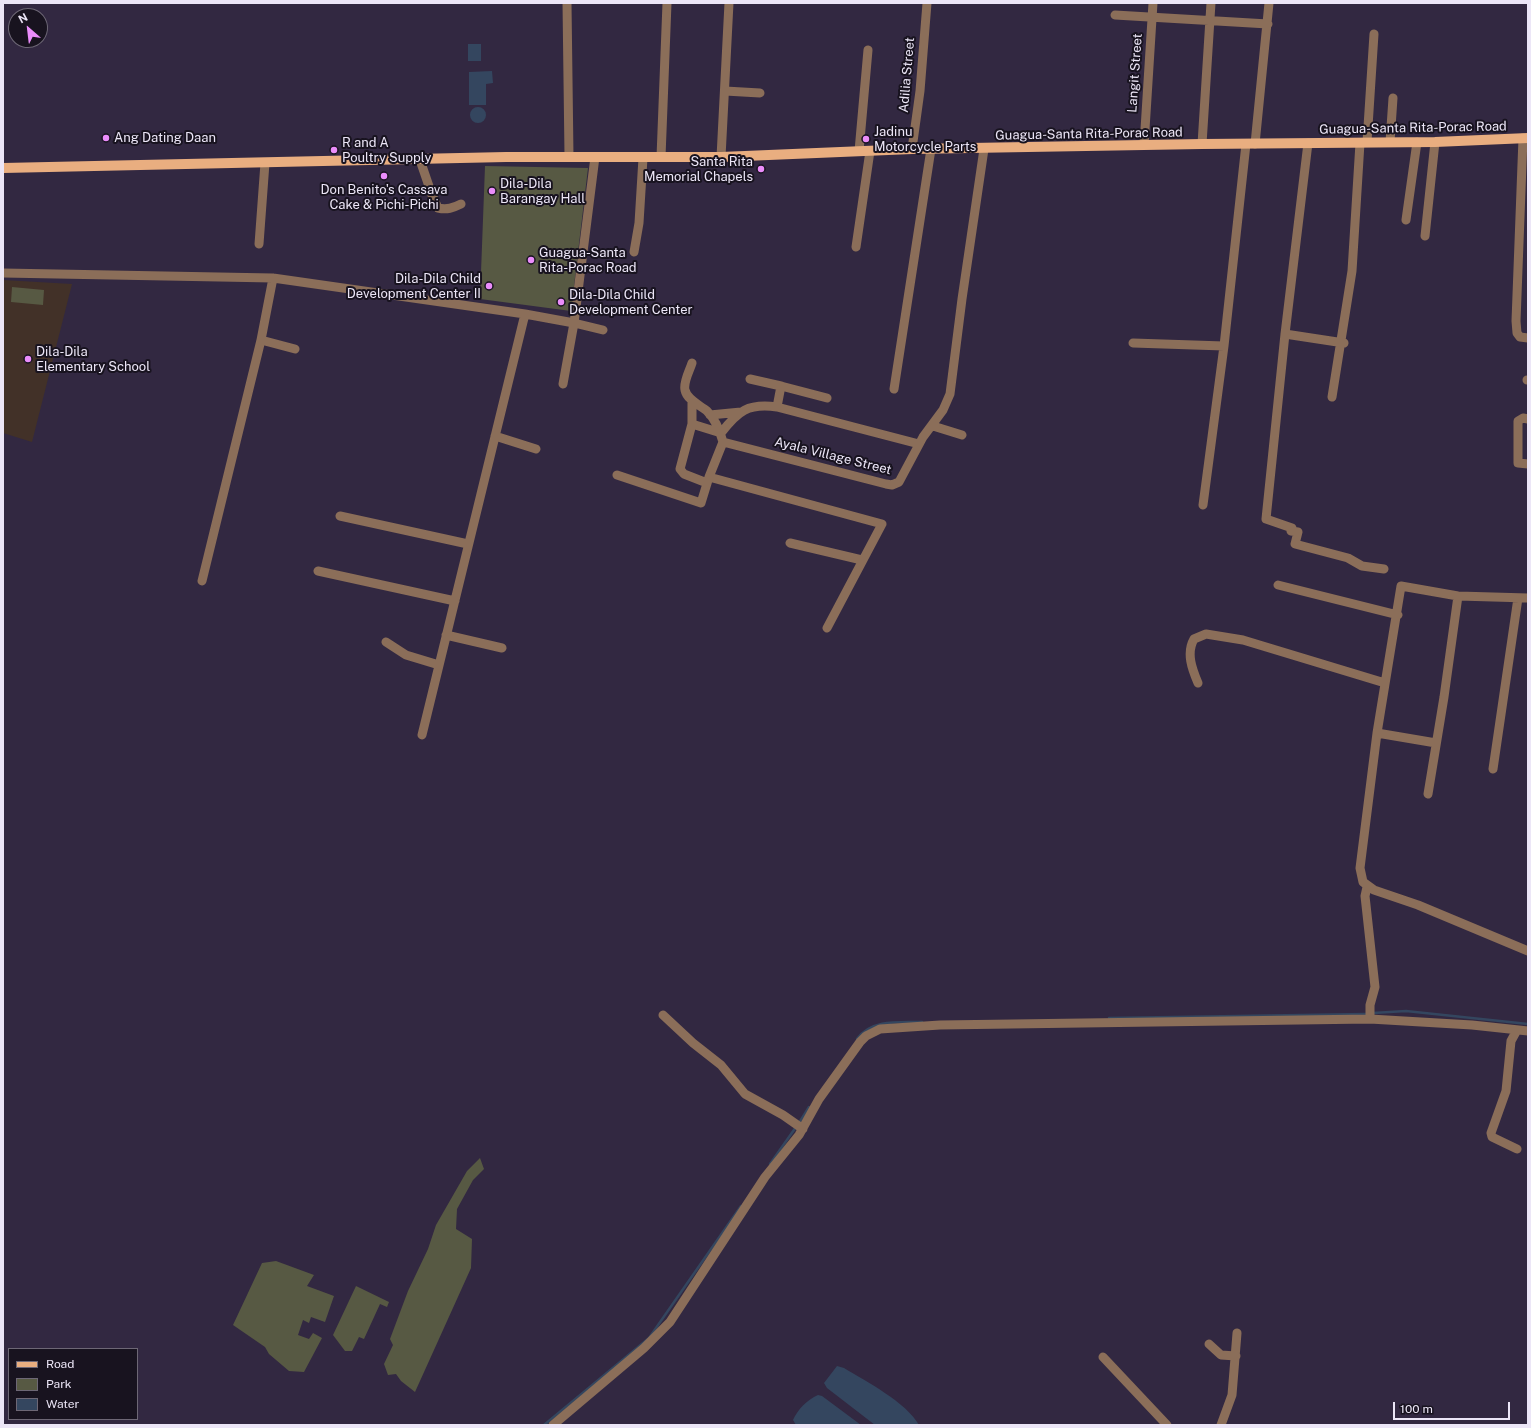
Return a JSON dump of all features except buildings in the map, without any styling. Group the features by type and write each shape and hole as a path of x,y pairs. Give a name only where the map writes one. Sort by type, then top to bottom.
{"main road":[{"name":"Guagua-Santa Rita-Porac Road","path":"3,168 569,156 643,158 721,157 912,149 1435,142 1525,138"}],"street":[{"path":"567,3 569,156"},
{"path":"661,157 667,3"},
{"path":"721,157 729,3"},
{"name":"Adilia Street","path":"912,149 920,91 927,3"},
{"name":"Langit Street","path":"1144,145 1153,3"},
{"path":"1202,144 1211,3"},
{"path":"1203,505 1250,144 1268,24 1269,3"},
{"path":"1116,15 1268,24"},
{"path":"1332,397 1342,343 1352,271 1374,34"},
{"path":"859,151 868,50"},
{"path":"725,91 760,93"},
{"path":"1390,142 1393,98"},
{"path":"1525,138 1516,321 1520,337 1528,338"},
{"path":"1406,220 1417,142"},
{"path":"1425,236 1435,142"},
{"path":"1308,143 1285,334 1266,519 1292,528 1291,531 1298,532 1295,544 1348,558 1362,566 1384,569"},
{"path":"894,389 931,149"},
{"name":"Ayala Village Street","path":"692,424 722,437 892,485 902,479 919,444 943,410 950,394 984,149"},
{"path":"856,247 870,151"},
{"path":"563,384 574,323 595,157"},
{"path":"634,252 639,223 643,158"},
{"path":"420,160 433,199 438,208 454,208 461,204"},
{"path":"259,244 265,163"},
{"path":"3,273 273,278 525,314 602,330"},
{"path":"202,581 261,340 273,278"},
{"path":"422,735 525,314"},
{"path":"1285,334 1342,343"},
{"path":"261,340 295,349"},
{"path":"1133,343 1224,346"},
{"path":"692,363 685,389 692,401 710,415 722,437"},
{"path":"750,379 827,398"},
{"path":"776,407 781,386"},
{"path":"692,401 692,424 680,472 882,524 827,628"},
{"path":"617,475 701,503 722,437 732,420 743,412 757,405 776,407 919,444"},
{"path":"710,415 743,412"},
{"path":"1528,418 1520,419 1517,428 1518,463 1528,464"},
{"path":"933,426 962,435"},
{"path":"495,436 536,449"},
{"path":"340,516 468,544"},
{"path":"790,543 862,560"},
{"path":"318,571 455,601"},
{"path":"1278,585 1398,615"},
{"path":"1528,598 1458,596 1401,586 1398,615 1377,733 1360,868 1361,877 1367,887 1460,922 1528,951"},
{"path":"1428,794 1444,697 1458,596"},
{"path":"1493,769 1518,598"},
{"path":"1198,683 1192,670 1190,650 1194,639 1206,634 1243,640 1385,683"},
{"path":"446,635 502,648"},
{"path":"386,642 406,655 439,666"},
{"path":"1377,733 1436,743"},
{"path":"1367,887 1365,896 1375,987 1370,1005 1370,1020"},
{"path":"663,1015 693,1043 721,1065 745,1094 799,1126"},
{"path":"553,1425 644,1348 670,1322 799,1126 860,1042 866,1036 880,1029 940,1025 1046,1022 1370,1020 1412,1021 1528,1031"},
{"path":"1517,1030 1511,1041 1506,1091 1491,1133 1492,1137 1517,1149"},
{"path":"1221,1425 1232,1395 1237,1333"},
{"path":"1209,1344 1221,1354 1236,1356"},
{"path":"1103,1357 1167,1425"}],"shaded area":[{"name":"Dila-Dila Elementary School","path":"3,280 72,284 32,442 3,433"}],"green space":[{"path":"485,166 588,168 571,311 480,299"},
{"path":"12,287 44,290 43,305 11,302"},
{"path":"480,1158 484,1169 473,1180 457,1209 456,1229 472,1239 471,1268 415,1392 401,1381 396,1374 388,1375 384,1364 393,1345 390,1339 408,1291 428,1249 436,1225 467,1171"},
{"path":"276,1261 314,1275 307,1286 334,1296 325,1322 311,1317 309,1323 303,1320 298,1335 309,1339 313,1333 322,1338 304,1372 289,1371 269,1354 265,1347 233,1325 262,1263"},
{"path":"356,1286 389,1302 387,1307 380,1304 364,1339 359,1337 352,1351 345,1351 333,1335"}],"water":[{"path":"468,44 481,44 481,61 468,61"},
{"path":"492,71 493,83 486,84 486,105 469,105 469,72"},
{"path":"478,107 485,112 486,115 481,122 478,123 471,118 470,115 475,108"},
{"path":"837,1366 844,1368 885,1393 905,1408 919,1425 875,1425 827,1388 824,1383"},
{"path":"818,1395 822,1396 861,1425 796,1425 793,1420 797,1412 807,1402"}],"waterway":[{"path":"1373,1013 1406,1011 1528,1024"},
{"path":"1109,1018 1366,1014"},
{"path":"857,1039 870,1028 878,1025 895,1022 922,1022"},
{"path":"799,1123 809,1107"},
{"path":"770,1164 796,1127"},
{"path":"544,1425 649,1338 741,1206"}],"place":[{"name":"Ang Dating Daan","path":"106,138"},
{"name":"Jadinu Motorcycle Parts","path":"866,139"},
{"name":"R and A Poultry Supply","path":"334,150"},
{"name":"Santa Rita Memorial Chapels","path":"761,169"},
{"name":"Don Benito's Cassava Cake & Pichi-Pichi","path":"384,176"},
{"name":"Dila-Dila Barangay Hall","path":"492,191"},
{"name":"Guagua-Santa Rita-Porac Road","path":"531,260"},
{"name":"Dila-Dila Child Development Center II","path":"489,286"},
{"name":"Dila-Dila Child Development Center","path":"561,302"},
{"name":"Dila-Dila Elementary School","path":"28,359"}]}
